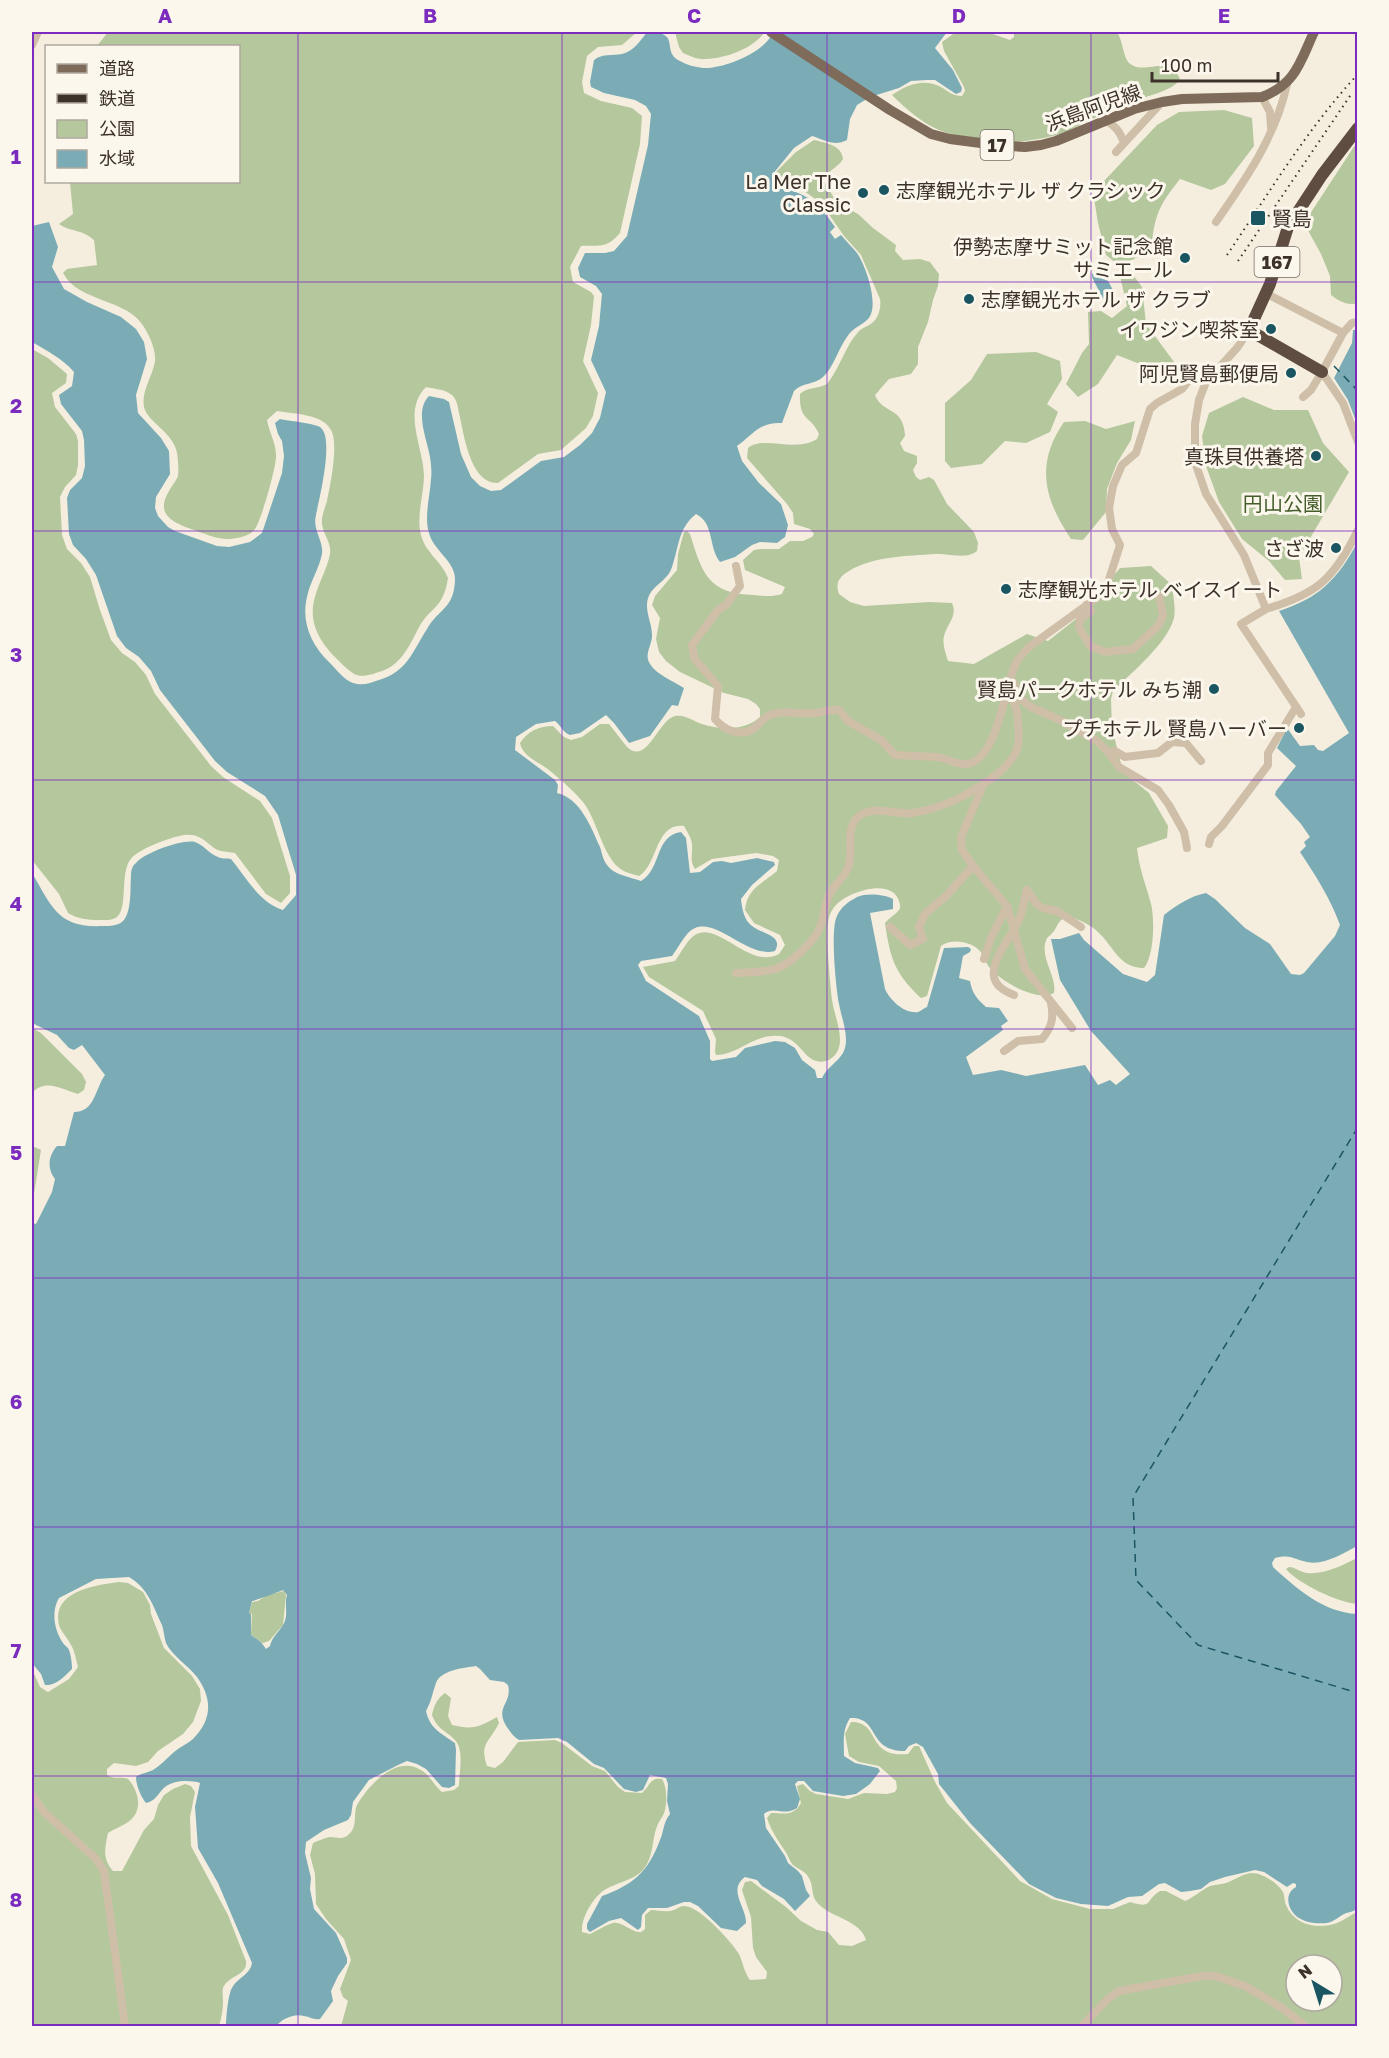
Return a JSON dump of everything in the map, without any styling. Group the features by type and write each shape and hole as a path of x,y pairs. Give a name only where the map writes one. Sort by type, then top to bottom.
{"highway":[{"name":"167","path":"1249,330 1267,294 1288,227 1322,175 1358,128"},
{"path":"1249,330 1322,372"}],"main road":[{"name":"浜島阿児線","path":"771,32 890,110 931,134 950,139 1025,147 1056,141 1134,109 1162,102 1262,96 1287,84"},
{"path":"1287,84 1294,75 1314,32"}],"street":[{"path":"32,45 38,32"},
{"path":"1216,222 1248,175 1272,131 1282,107 1287,84"},
{"path":"1262,96 1270,112 1272,131"},
{"path":"1116,152 1162,102"},
{"path":"1106,121 1114,125 1124,143"},
{"path":"1267,294 1343,333"},
{"path":"1303,397 1311,390 1343,333 1352,323 1358,322"},
{"path":"1249,330 1238,348 1206,382 1196,416 1196,465 1206,494 1244,555 1266,609"},
{"path":"1322,372 1343,403 1358,442"},
{"path":"736,566 740,586 726,605 718,610 693,645 694,657 718,686 715,719 724,729 743,732 753,729 768,716 789,712 814,714 833,709 839,710 848,721 881,740 895,755 939,758 964,764 973,762 983,754 992,739 1020,657 1105,592 1120,545 1112,529 1110,507 1113,486 1122,465 1136,453 1150,409 1182,389 1192,376"},
{"path":"1209,844 1211,837 1268,765 1268,753 1299,710 1241,624 1266,609 1305,595 1322,584 1334,571 1358,530"},
{"path":"1086,605 1090,611 1080,619 1079,627 1090,646 1105,652 1133,649 1159,625 1163,615 1159,595"},
{"path":"1011,678 1022,700 1031,707 1097,741 1119,767 1158,790 1184,832 1186,848"},
{"path":"736,973 773,970 788,964 814,938 821,924 824,906 833,887 844,875 849,865 850,832 855,821 863,814 877,811 910,813 936,807 965,795 1003,768 1016,752 1019,733 1018,711 1014,700 1007,692"},
{"path":"1109,753 1115,751 1125,757 1158,753 1172,742 1186,743 1201,760"},
{"path":"984,783 961,837 962,850 1007,906 1025,969 1072,1028"},
{"path":"890,927 910,945 923,939 919,927 925,914 947,895 973,866"},
{"path":"1014,995 1000,988 994,980 994,968 1002,947 1018,922 1027,890 1042,908 1057,911 1081,927"},
{"path":"984,959 991,938 1007,906"},
{"path":"1004,1052 1018,1041 1042,1039 1049,1030 1053,1017 1051,1001"},
{"path":"32,1795 44,1812 96,1859 104,1871 125,2026"},
{"path":"1082,2026 1119,1991 1202,1976 1216,1976 1247,1987 1282,2008 1305,2026"}],"green space":[{"path":"108,32 637,32 622,45 598,47 587,56 582,82 584,93 601,101 632,108 642,116 640,144 620,233 607,244 581,246 570,267 573,282 594,296 591,325 583,361 598,393 593,416 586,428 561,450 538,454 498,483 488,481 475,467 466,445 458,406 454,398 444,391 426,387 415,407 416,429 424,475 420,528 426,547 448,578 443,597 426,617 403,655 382,671 363,676 354,674 332,654 321,640 314,624 315,597 330,554 329,542 322,521 334,455 331,430 322,421 277,411 267,420 275,446 276,461 261,515 255,529 247,535 230,539 216,537 172,520 165,511 165,499 178,476 178,462 173,443 145,410 145,391 154,367 155,352 144,327 136,318 70,283 63,273 67,269 97,265 94,240 59,224 73,214 70,183 240,183 240,45 98,45"},
{"path":"675,32 765,32 746,48 722,57 703,59 683,53"},
{"path":"956,32 987,32 1010,40 1014,37 1014,32 1117,32 1129,63 1142,68 1169,67 1180,79 1164,91 1127,103 1050,137 1002,142 969,139 939,130 926,123 892,95 909,86 928,83 962,96 965,91 964,87 944,51 942,42"},
{"path":"1224,110 1252,118 1254,146 1225,184 1211,190 1180,179 1159,212 1151,250 1130,261 1117,264 1106,255 1094,198 1104,181 1157,125 1179,112"},
{"path":"814,140 833,145 842,154 843,159 828,173 824,181 837,203 858,214 896,245 895,251 903,260 920,259 930,262 939,274 928,322 918,347 918,364 911,374 889,379 875,395 882,405 897,415 904,426 905,436 900,443 904,451 917,456 917,463 913,470 916,477 920,480 929,477 934,480 947,504 974,532 978,543 977,551 968,555 902,556 869,562 840,578 837,587 839,594 850,602 864,606 952,603 954,612 944,639 948,661 974,664 1027,634 1048,641 1081,615 1120,568 1151,566 1172,585 1175,610 1170,628 1157,648 1113,691 1111,699 1112,728 1123,772 1149,793 1168,826 1167,838 1137,848 1153,919 1152,946 1144,968 1123,961 1096,930 1069,916 1063,918 1047,938 1045,945 1054,993 1039,995 1021,990 997,975 972,945 955,941 941,946 927,996 921,998 905,981 891,955 885,923 899,910 899,901 887,890 869,889 842,900 829,917 829,970 840,1044 832,1058 818,1062 790,1039 782,1036 758,1039 730,1052 716,1055 716,1039 703,1011 649,977 643,967 675,961 692,937 704,932 714,934 756,956 768,957 779,954 785,945 780,935 754,923 745,910 752,891 777,871 779,860 773,856 756,853 712,859 695,869 692,863 692,842 684,826 667,831 650,863 639,876 624,871 610,857 583,802 554,774 524,752 520,743 530,732 543,727 553,726 564,737 571,740 582,737 600,724 609,724 627,747 634,751 641,751 663,725 675,716 724,728 747,725 760,717 760,709 748,699 724,693 680,672 666,661 659,652 656,639 660,618 652,605 655,596 677,570 678,554 684,532 687,531 690,534 703,570 717,586 739,594 768,596 782,594 785,587 745,570 743,560 754,550 779,549 790,541 803,541 814,534 810,529 794,524 793,513 787,504 747,458 748,448 754,444 789,445 808,443 817,439 819,434 816,428 801,409 800,394 827,384 854,337 873,322 880,310 880,299 861,255 844,236 821,203 804,191 782,187 774,181 774,174 796,152"},
{"path":"1357,142 1358,303 1350,304 1331,295 1330,276 1304,223"},
{"path":"1130,271 1142,287 1146,324 1177,366 1170,376 1117,355 1098,384 1078,397 1066,384 1089,344 1088,312 1101,311 1112,318 1127,306 1119,272"},
{"path":"32,349 48,358 67,374 66,383 52,393 55,407 76,434 78,441 76,475 65,487 60,497 62,535 67,549 81,563 90,577 111,640 146,675 155,694 211,766 223,777 260,801 272,818 290,876 290,893 281,903 266,894 235,853 217,849 197,836 178,836 147,848 134,856 125,874 120,913 110,920 75,917 68,913 59,894 32,860"},
{"path":"1036,352 1060,361 1062,379 1047,404 1058,412 1050,432 1026,443 1005,441 982,464 951,468 945,461 945,403 971,380 987,354"},
{"name":"円山公園","path":"1243,397 1274,410 1308,410 1323,443 1349,472 1299,557 1302,579 1285,580 1269,561 1242,539 1219,502 1206,466 1202,436 1209,413"},
{"path":"1085,421 1106,429 1135,421 1131,440 1117,463 1107,489 1106,512 1083,540 1071,539 1054,510 1046,481 1046,467 1055,437 1064,422"},
{"path":"32,1028 41,1033 82,1074 86,1082 84,1090 78,1094 48,1085 32,1093"},
{"path":"32,1146 41,1150 32,1206"},
{"path":"1357,1558 1357,1604 1319,1591 1299,1580 1286,1569 1291,1567 1307,1573 1320,1572"},
{"path":"119,1582 128,1583 143,1592 150,1605 151,1614 164,1648 192,1676 200,1689 201,1701 193,1722 183,1734 158,1751 148,1762 136,1766 114,1763 107,1769 107,1775 128,1779 135,1790 138,1803 131,1820 108,1833 105,1848 107,1862 113,1871 122,1871 144,1830 154,1819 164,1795 185,1784 191,1786 195,1792 190,1817 191,1846 228,1915 246,1961 244,1970 229,1980 223,1988 223,2009 219,2026 32,2026 32,1669 40,1687 48,1692 69,1679 78,1667 72,1647 59,1625 58,1614 62,1604 77,1592"},
{"path":"284,1591 286,1595 283,1625 269,1641 263,1643 251,1635 252,1614 249,1613 252,1602"},
{"path":"445,1693 451,1698 448,1716 452,1725 476,1727 497,1717 499,1723 485,1747 487,1766 495,1768 503,1762 518,1742 555,1740 592,1766 605,1771 625,1792 642,1793 655,1779 662,1779 664,1782 666,1806 657,1828 647,1865 634,1877 606,1889 597,1897 586,1914 582,1932 590,1934 607,1925 617,1923 641,1932 645,1929 645,1915 651,1910 668,1911 683,1906 689,1907 705,1917 729,1941 739,1954 750,1980 766,1979 767,1972 756,1957 753,1948 751,1917 742,1890 745,1882 751,1881 801,1921 817,1930 828,1932 839,1945 852,1946 866,1940 855,1925 826,1910 816,1901 810,1880 805,1873 792,1864 767,1818 771,1813 788,1813 795,1810 801,1803 797,1786 803,1784 816,1794 848,1799 864,1793 895,1792 896,1781 879,1766 859,1762 849,1756 845,1734 851,1722 867,1728 885,1751 894,1754 908,1754 914,1746 919,1746 947,1803 1020,1881 1052,1899 1090,1909 1113,1909 1130,1902 1146,1904 1160,1891 1166,1891 1185,1901 1213,1885 1256,1873 1277,1885 1283,1892 1290,1912 1307,1924 1330,1925 1357,1912 1357,2026 341,2026 348,2001 343,1997 340,1989 351,1960 344,1939 316,1904 315,1874 310,1855 313,1843 328,1837 346,1837 353,1829 357,1805 362,1797 383,1775 401,1766 419,1769 442,1792 454,1790 459,1786 461,1761 459,1749 454,1739 437,1724 432,1715 436,1702"}],"water":[{"path":"647,32 665,35 674,57 685,64 711,68 743,58 762,46 773,32 947,32 935,48 953,70 962,88 961,92 956,94 935,80 911,81 899,88 870,97 857,105 850,119 847,140 834,143 812,136 794,148 772,175 775,187 803,195 817,205 835,227 830,232 835,239 841,235 857,253 870,286 873,305 868,319 849,334 823,377 794,391 782,423 762,427 737,446 742,461 759,483 781,504 788,525 785,537 777,543 760,542 752,545 735,557 720,562 706,524 696,514 682,532 671,571 648,598 647,609 652,637 648,661 666,678 684,688 678,706 672,705 650,736 629,743 606,715 580,733 570,735 555,721 536,724 516,737 515,750 555,780 558,785 557,793 572,801 584,814 606,863 618,873 641,881 648,876 666,840 681,832 686,838 690,873 700,872 713,862 731,863 757,858 774,862 775,865 752,885 741,899 747,921 777,941 775,951 764,952 718,930 697,927 688,933 672,956 641,961 638,965 646,981 699,1016 710,1041 712,1061 736,1057 745,1048 775,1041 785,1042 795,1048 802,1060 815,1070 817,1078 822,1078 841,1057 846,1040 835,973 835,923 845,905 865,895 880,895 893,899 893,909 870,913 885,989 890,998 903,1009 918,1012 927,1007 944,948 968,947 971,949 963,956 959,978 970,981 980,1001 986,1007 999,1008 1008,1021 1001,1026 1003,1030 966,1057 973,1075 1001,1070 1026,1076 1085,1065 1098,1085 1110,1080 1116,1085 1130,1074 1091,1031 1060,980 1051,939 1060,939 1079,933 1123,974 1147,982 1155,975 1164,915 1184,901 1206,893 1245,928 1270,944 1291,974 1304,973 1335,936 1340,925 1322,887 1300,852 1306,846 1304,842 1310,837 1275,795 1296,766 1277,748 1287,728 1300,746 1314,745 1318,750 1323,751 1349,733 1279,611 1305,600 1326,586 1350,556 1357,543 1357,1546 1320,1562 1313,1563 1285,1557 1275,1558 1272,1563 1273,1567 1311,1598 1333,1609 1357,1614 1357,1909 1327,1923 1305,1921 1295,1915 1288,1903 1289,1894 1296,1884 1293,1883 1287,1887 1264,1872 1255,1870 1225,1877 1210,1882 1201,1889 1190,1891 1181,1892 1165,1883 1159,1884 1142,1896 1128,1897 1108,1906 1081,1904 1056,1898 1029,1884 970,1823 939,1784 938,1774 923,1747 916,1743 905,1751 893,1750 884,1746 866,1723 860,1719 850,1718 845,1732 844,1756 855,1763 878,1768 880,1771 870,1784 856,1794 843,1796 813,1791 804,1781 798,1781 795,1784 800,1799 797,1808 764,1814 766,1828 788,1863 802,1876 810,1896 795,1911 784,1899 762,1886 757,1880 745,1877 740,1882 738,1893 746,1923 737,1931 721,1928 698,1906 684,1902 667,1908 648,1908 642,1915 641,1927 638,1930 621,1918 609,1921 590,1932 587,1924 602,1896 631,1882 645,1869 655,1851 670,1814 666,1778 650,1775 643,1790 636,1792 624,1789 604,1768 594,1764 567,1742 558,1738 519,1740 509,1730 502,1716 509,1692 508,1685 504,1682 490,1680 476,1666 453,1670 443,1675 436,1683 426,1711 433,1726 455,1743 455,1785 449,1788 442,1787 426,1769 407,1761 369,1780 353,1802 348,1820 324,1830 306,1842 305,1853 311,1878 310,1889 314,1909 336,1933 347,1958 347,1963 331,1991 333,2001 320,2019 296,2015 276,2026 226,2026 231,1991 249,1971 252,1963 218,1883 198,1848 195,1807 200,1783 187,1781 173,1783 165,1787 152,1801 146,1803 139,1791 136,1777 156,1768 200,1731 208,1708 206,1693 202,1685 169,1648 162,1625 149,1598 141,1586 129,1577 96,1579 59,1598 54,1615 56,1626 60,1638 69,1650 72,1667 63,1677 53,1684 45,1685 41,1674 32,1663 32,1223 36,1224 52,1192 55,1179 50,1167 52,1154 57,1146 65,1146 74,1112 81,1111 90,1104 105,1075 82,1045 74,1050 69,1048 57,1035 32,1023 32,873 58,913 66,919 87,926 111,926 124,920 128,910 133,867 147,855 173,845 195,842 215,856 231,859 260,896 274,907 283,910 296,895 296,875 278,815 265,796 227,772 215,761 160,690 151,671 139,657 126,648 117,636 96,575 73,545 69,534 67,498 70,490 82,478 85,466 84,440 82,431 61,404 59,395 72,386 74,372 59,359 32,342 32,226 49,222 58,247 52,267 64,289 121,317 136,329 144,342 147,359 136,395 138,413 161,438 169,451 170,474 156,497 155,508 158,516 168,527 217,546 229,547 250,542 262,533 282,473 284,456 282,441 275,423 280,419 320,427 324,433 326,455 315,520 322,554 310,586 305,615 309,632 317,648 343,677 357,684 373,682 389,676 403,666 432,622 449,603 454,590 455,580 452,567 431,539 428,527 431,468 422,409 429,396 449,402 461,454 471,477 480,486 491,491 501,490 541,461 564,457 592,433 600,418 606,392 591,360 599,326 602,294 596,286 580,277 578,268 585,253 614,251 627,236 648,145 651,114 646,106 635,100 604,93 591,87 590,82 594,60 630,51","holes":["283,1590 287,1595 285,1621 266,1649 251,1635 251,1614 249,1613 252,1601"]},
{"path":"1100,271 1104,273 1115,294 1106,300 1103,299 1092,277 1092,274"},
{"path":"1353,330 1358,330 1357,424 1348,400 1334,378 1352,343"}],"ferry route":[{"path":"1334,366 1358,391"},
{"path":"1358,1127 1133,1497 1136,1580 1198,1645 1358,1693"}],"railway":[{"path":"1227,255 1305,139 1358,74"},
{"path":"1238,261 1352,93"}],"place":[{"name":"志摩観光ホテル ザ クラシック","path":"884,190"},
{"name":"La Mer The Classic","path":"863,193"},
{"name":"賢島","path":"1258,218"},
{"name":"伊勢志摩サミット記念館 サミエール","path":"1185,258"},
{"name":"志摩観光ホテル ザ クラブ","path":"969,299"},
{"name":"イワジン喫茶室","path":"1271,329"},
{"name":"阿児賢島郵便局","path":"1291,373"},
{"name":"真珠貝供養塔","path":"1316,456"},
{"name":"さざ波","path":"1336,548"},
{"name":"志摩観光ホテル ベイスイート","path":"1006,589"},
{"name":"賢島パークホテル みち潮","path":"1214,689"},
{"name":"プチホテル 賢島ハーバー","path":"1299,728"}]}
